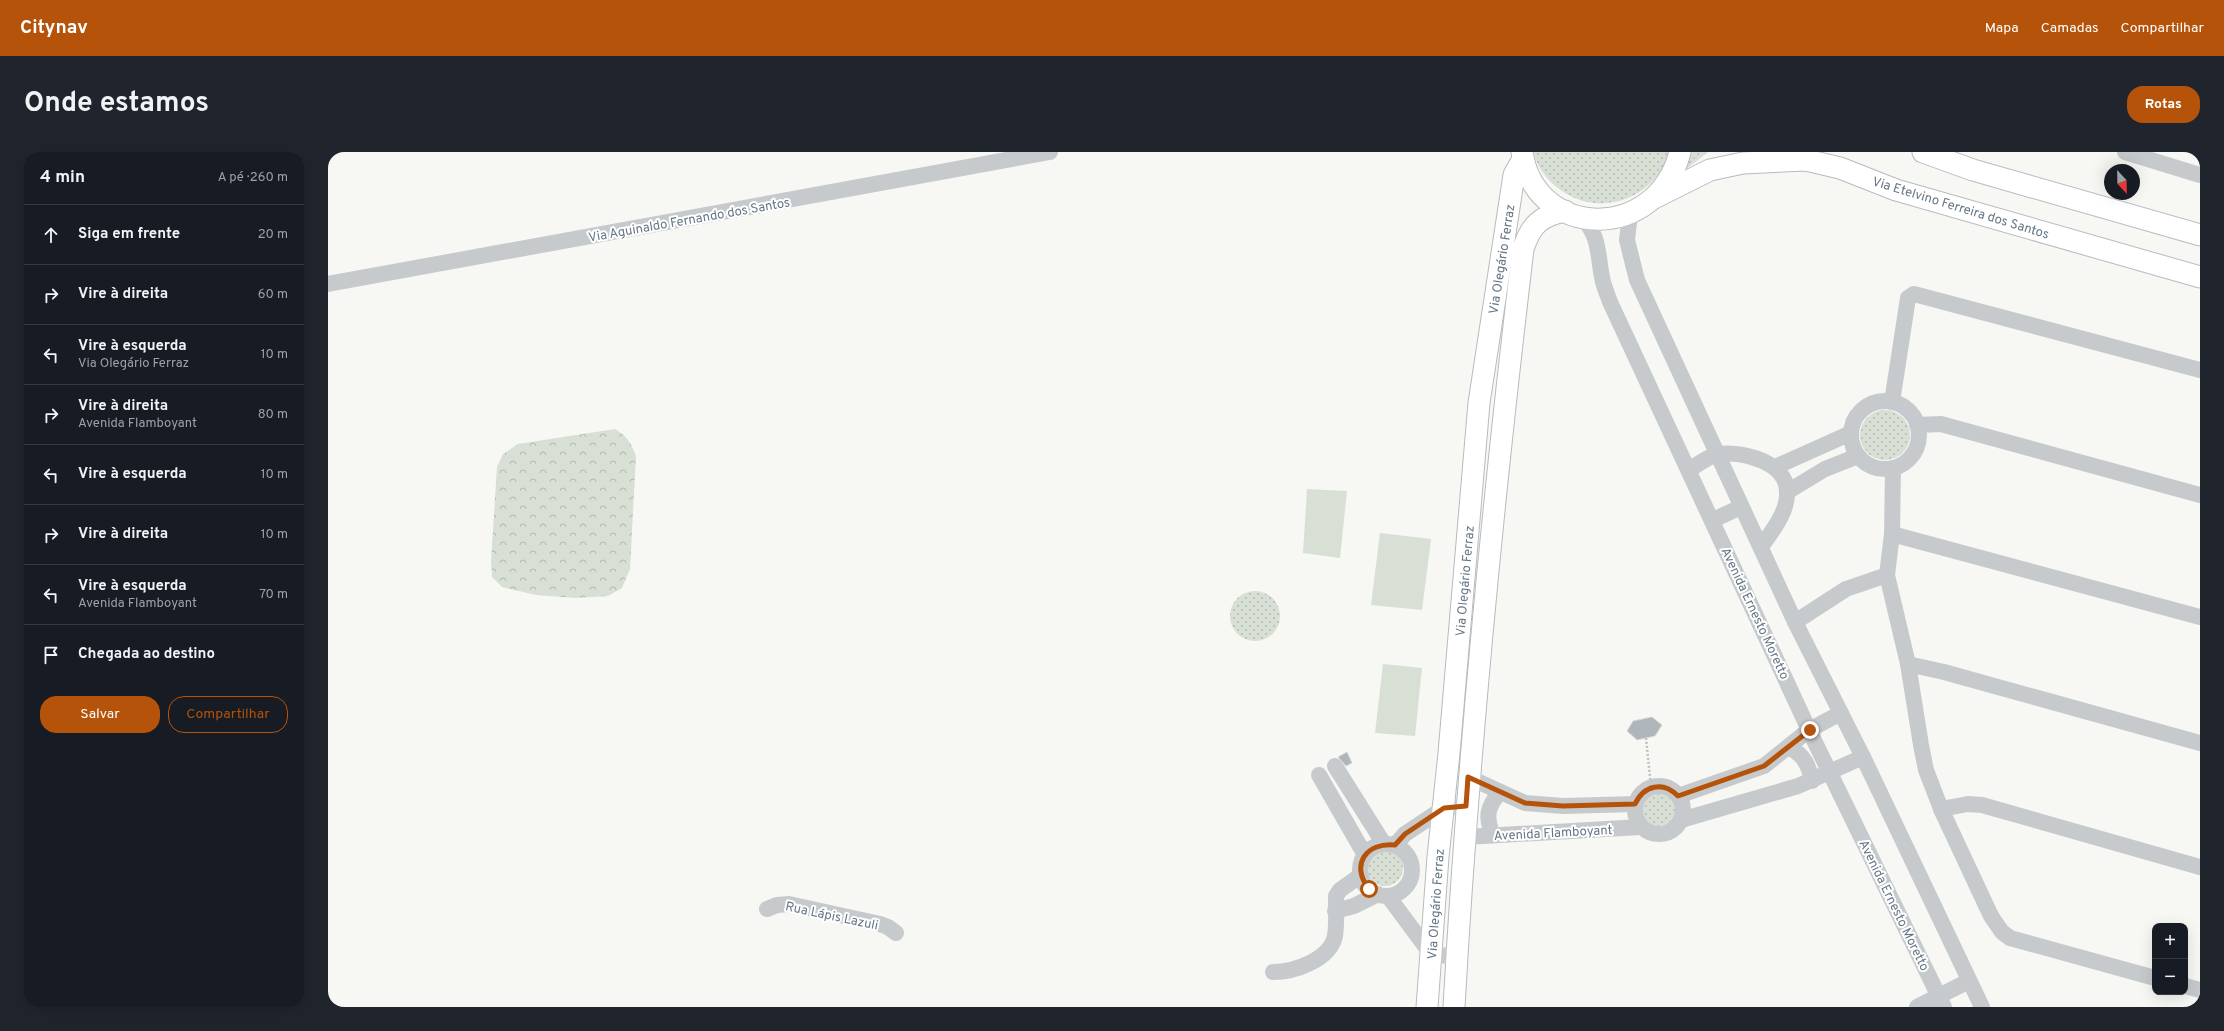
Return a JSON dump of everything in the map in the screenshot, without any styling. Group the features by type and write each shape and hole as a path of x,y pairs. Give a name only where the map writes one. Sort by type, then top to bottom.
{"main road":[{"path":"1522,155 1534,184 1548,200 1572,214 1595,219 1612,219 1630,214 1654,198 1667,184 1676,166 1680,152"},
{"path":"1923,152 1973,170 2200,236"},
{"name":"Via Olegário Ferraz","path":"1427,1007 1438,857 1444,808 1479,403 1514,175 1522,155"},
{"name":"Via Etelvino Ferreira dos Santos","path":"1654,198 1710,170 1743,163 1806,160 1840,168 1896,190 2200,276"},
{"name":"Via Olegário Ferraz","path":"1454,1007 1466,837 1468,777 1510,352 1523,249 1529,232 1548,214 1572,214"}],"street":[{"name":"Via Aguinaldo Fernando dos Santos","path":"328,284 1050,152"},
{"path":"2125,152 2200,175"},
{"name":"Avenida Ernesto Moretto","path":"1572,214 1590,225 1596,238 1603,282 1610,302 1810,730 1941,1002"},
{"path":"1630,214 1627,240 1637,280 1795,622 1863,757 1982,1007"},
{"path":"1892,402 1908,298 1914,294 2200,370"},
{"path":"1892,402 1910,412 1917,425 1919,433 1916,450 1905,463 1893,468 1872,466 1858,456 1853,445 1851,433 1853,424 1862,411 1876,403 1892,402"},
{"path":"1917,425 1941,424 2200,495"},
{"path":"1775,468 1789,460 1851,433"},
{"path":"1689,470 1718,454 1743,454 1775,468 1783,479 1787,492 1778,523 1761,547"},
{"path":"1787,492 1825,469 1858,456"},
{"path":"1789,460 1801,483"},
{"path":"1893,468 1892,534 1887,575 1908,664 1926,770 1940,809 1991,916 2010,938 2152,977"},
{"path":"1713,520 1741,507"},
{"path":"1892,534 2200,617"},
{"path":"1795,622 1846,589 1887,575"},
{"path":"1908,664 1951,674 2200,743"},
{"path":"1678,796 1764,766 1790,748 1810,730 1841,713"},
{"path":"1790,748 1797,751 1805,760 1809,767 1812,781"},
{"path":"1681,820 1812,781 1863,757"},
{"path":"1335,766 1389,844 1404,851 1410,858 1412,869 1411,878 1405,887 1397,893 1383,895 1336,911"},
{"path":"1319,775 1365,855"},
{"name":"Avenida Flamboyant","path":"1468,777 1525,803 1563,806 1635,804"},
{"path":"1651,787 1666,787 1678,796 1683,812 1681,820 1671,832 1655,834 1641,827 1636,820 1635,804 1644,791 1651,787"},
{"path":"1493,835 1487,816 1488,808 1500,792"},
{"path":"1940,809 1968,804 1982,805 2200,867"},
{"path":"1457,958 1431,954 1383,895 1369,889 1363,881 1361,875 1361,863 1365,855 1374,847 1389,844 1444,808 1466,806"},
{"name":"Avenida Flamboyant","path":"1466,837 1641,827"},
{"path":"1273,972 1285,972 1322,955 1331,946 1335,935 1336,896 1340,890 1361,875"},
{"name":"Rua Lápis Lazuli","path":"767,909 777,905 789,904 880,924 888,927 896,933"},
{"path":"1917,1007 1941,1002 1969,981"},
{"path":"2188,987 2200,990"}],"path":[{"path":"1646,738 1651,787"}],"green space":[{"path":"1534,152 1669,152 1665,165 1660,173 1651,183 1639,192 1626,199 1600,203 1586,202 1561,191 1542,171 1536,160"},
{"path":"1684,152 1708,152 1675,178"},
{"path":"1880,410 1890,410 1903,417 1910,430 1910,440 1903,453 1890,460 1880,460 1871,456 1864,449 1860,440 1860,430 1864,421 1871,414"},
{"path":"615,429 623,434 628,440 636,456 630,569 622,588 608,596 575,598 536,595 502,587 492,577 491,561 497,467 503,454 518,444"},
{"path":"1307,489 1347,491 1340,558 1303,553"},
{"path":"1380,533 1431,539 1422,610 1371,605"},
{"path":"1250,591 1260,591 1273,598 1280,611 1280,621 1273,634 1260,641 1250,641 1241,637 1234,630 1230,621 1230,611 1234,602 1241,595"},
{"path":"1383,664 1422,668 1415,736 1375,733"},
{"path":"1656,792 1662,792 1666,793 1673,799 1676,809 1675,816 1669,823 1662,826 1656,826 1652,825 1645,819 1642,812 1642,806 1643,802 1649,795"},
{"path":"1389,850 1398,855 1402,861 1402,875 1398,881 1389,886 1381,886 1372,881 1368,875 1367,864 1372,855 1378,851"}],"building":[{"path":"1652,717 1662,725 1655,736 1637,740 1627,731 1633,721"},
{"path":"1347,752 1352,763 1346,766 1338,757"}],"route":[{"path":"1369,889 1363,881 1360,871 1361,863 1365,855 1374,847 1384,844 1395,845 1405,834 1444,808 1466,806 1468,777 1525,803 1563,806 1635,804 1638,797 1651,787 1666,787 1678,796 1764,766 1790,748 1810,730"}]}
